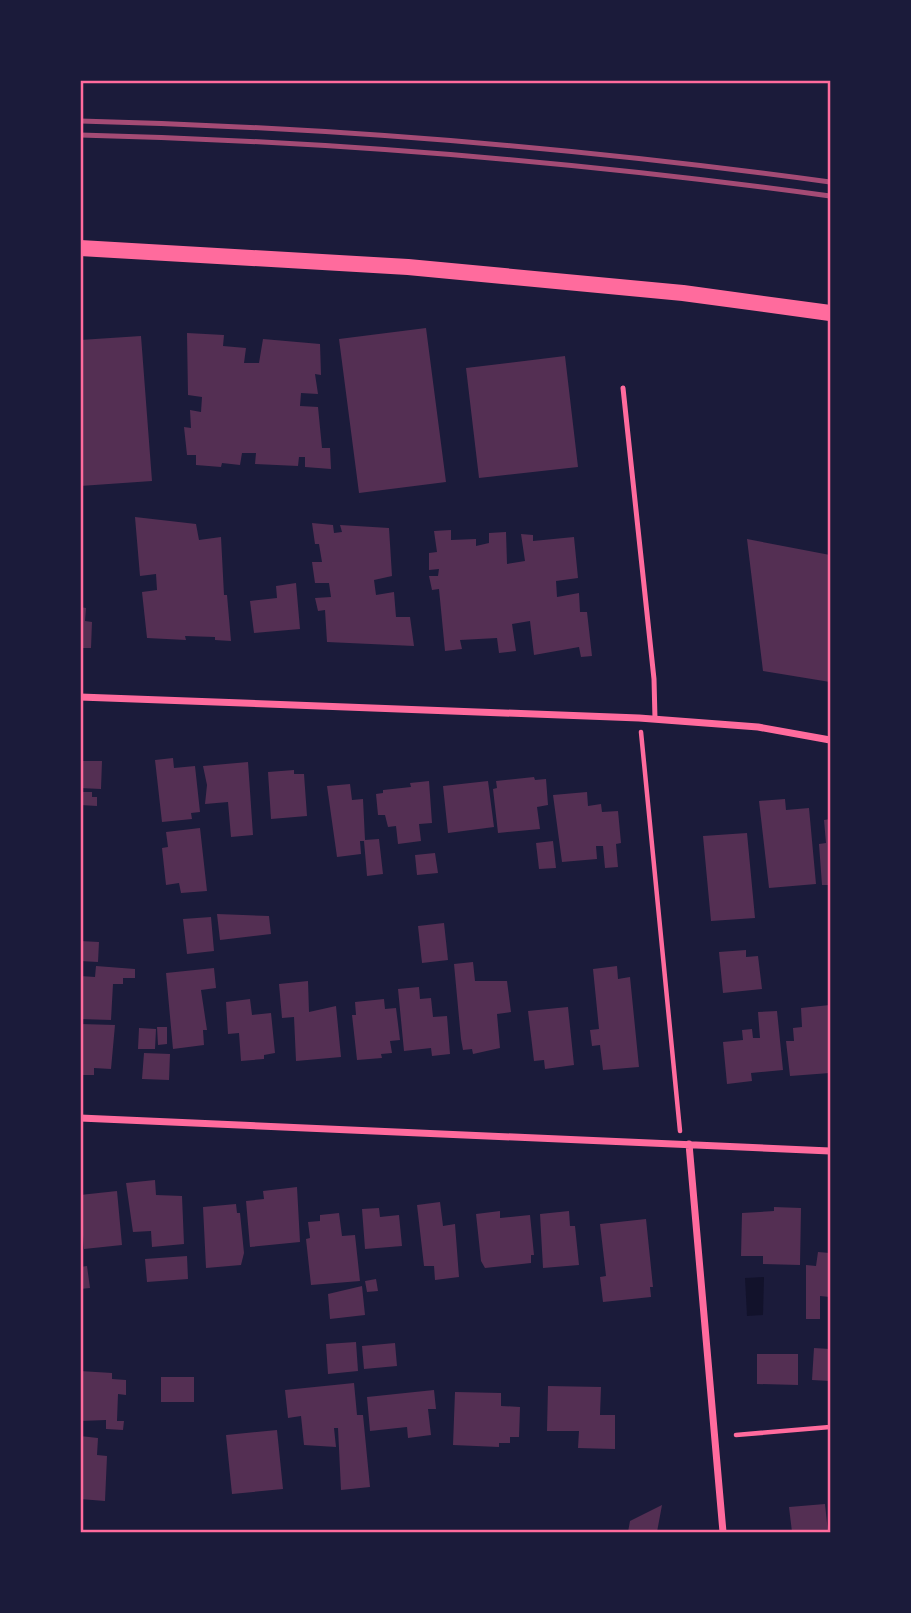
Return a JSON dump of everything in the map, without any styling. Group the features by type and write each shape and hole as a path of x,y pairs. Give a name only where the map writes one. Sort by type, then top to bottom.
{"main road":[{"path":"80,248 408,267 683,293 831,313"}],"street":[{"path":"80,697 639,718 758,727 831,740"},
{"path":"80,1118 831,1151"},
{"path":"685,1143 723,1532"}],"lane":[{"path":"623,388 654,680 655,719"}],"path":[{"path":"639,718 685,1143"},
{"path":"736,1435 831,1427"}],"shaded area":[{"path":"764,1277 763,1315 747,1316 745,1278"}],"building":[{"path":"426,328 446,482 359,493 339,339"},
{"path":"187,333 224,335 223,346 246,348 244,363 259,363 263,339 320,344 321,375 315,374 318,394 301,393 300,406 318,407 322,448 330,448 331,469 305,467 305,457 299,457 298,466 255,464 256,453 242,453 240,465 196,465 196,455 187,455 184,427 191,428 190,410 201,412 202,397 188,395"},
{"path":"141,336 152,481 80,486 80,340"},
{"path":"565,356 578,467 479,478 466,368"},
{"path":"135,517 196,524 199,540 221,537 224,595 227,595 231,641 215,640 215,637 185,636 186,640 147,638 142,592 157,590 156,574 140,576"},
{"path":"312,523 333,525 334,533 342,532 340,525 389,528 392,576 374,580 376,595 394,592 396,617 410,617 414,646 327,642 325,610 318,611 315,598 331,597 329,583 315,583 312,562 322,562 319,544 315,544"},
{"path":"451,530 451,540 476,539 476,546 489,543 489,533 506,532 507,564 525,561 521,534 533,535 533,541 574,537 578,578 556,581 557,597 579,593 580,612 587,612 592,656 581,657 579,647 534,655 530,621 512,624 516,651 499,653 497,638 460,640 462,649 445,651 439,589 432,590 429,576 438,576 439,569 429,570 429,553 437,552 434,531"},
{"path":"747,539 830,555 830,682 763,671"},
{"path":"296,583 300,629 254,633 250,601 277,598 276,586"},
{"path":"80,607 86,608 85,621 92,622 91,648 80,648"},
{"path":"173,758 174,768 195,766 200,812 191,813 192,819 162,822 155,760"},
{"path":"80,761 102,761 101,789 80,788"},
{"path":"248,762 253,835 231,837 228,802 205,804 207,785 203,766"},
{"path":"294,770 294,774 304,774 307,816 271,819 268,772"},
{"path":"534,777 535,780 546,779 548,805 537,807 540,829 498,833 493,789 497,788 496,781"},
{"path":"429,781 432,823 419,824 421,841 398,844 396,826 388,827 385,815 378,815 376,794 383,793 383,790 411,787 410,783"},
{"path":"488,781 494,827 448,833 443,786"},
{"path":"350,784 352,800 363,799 365,840 379,839 383,874 367,876 364,841 360,841 361,854 337,857 327,786"},
{"path":"80,792 92,792 92,797 97,797 97,806 80,805"},
{"path":"587,792 588,806 601,804 602,812 618,811 621,843 616,844 618,867 605,868 603,846 596,846 597,859 562,862 553,795"},
{"path":"785,799 786,810 809,808 816,884 769,888 759,801"},
{"path":"830,819 830,885 822,885 819,844 826,843 824,820"},
{"path":"200,828 207,891 181,893 179,883 166,885 162,848 168,847 166,832"},
{"path":"747,833 755,918 711,921 703,836"},
{"path":"553,841 556,868 539,869 536,843"},
{"path":"435,853 438,873 417,875 415,855"},
{"path":"217,914 269,916 271,934 220,940"},
{"path":"211,917 214,951 187,954 183,919"},
{"path":"444,923 448,960 422,963 418,926"},
{"path":"80,941 99,942 98,962 80,961"},
{"path":"746,950 746,957 758,956 762,989 723,993 719,952"},
{"path":"473,962 475,981 507,981 511,1012 497,1014 500,1048 473,1054 472,1049 463,1050 454,964"},
{"path":"96,966 135,969 135,978 123,978 123,984 113,984 111,1020 80,1019 80,976 95,977"},
{"path":"617,966 618,979 630,977 639,1067 603,1070 600,1045 592,1046 590,1030 599,1029 593,969"},
{"path":"214,968 216,988 201,990 207,1030 203,1030 204,1045 173,1049 166,973"},
{"path":"308,981 309,1012 336,1006 341,1057 296,1061 294,1017 282,1018 279,984"},
{"path":"419,987 420,999 431,998 433,1017 447,1016 450,1054 432,1056 431,1048 404,1051 398,989"},
{"path":"250,999 252,1015 271,1013 275,1053 264,1055 264,1059 241,1061 239,1033 228,1034 226,1002"},
{"path":"384,999 385,1009 396,1008 400,1040 390,1041 392,1053 381,1054 382,1058 357,1060 352,1015 356,1015 355,1002"},
{"path":"830,1005 830,1073 790,1076 786,1041 794,1041 793,1028 802,1027 801,1008"},
{"path":"568,1007 574,1065 545,1069 544,1060 534,1061 528,1011"},
{"path":"777,1011 783,1070 751,1073 752,1081 727,1084 723,1042 743,1040 742,1030 752,1029 753,1038 760,1038 758,1012"},
{"path":"80,1024 115,1025 111,1069 94,1068 94,1075 80,1075"},
{"path":"157,1027 167,1027 167,1044 158,1045"},
{"path":"139,1028 156,1029 155,1049 138,1049"},
{"path":"144,1053 170,1054 169,1080 142,1079"},
{"path":"155,1180 156,1195 182,1196 184,1244 152,1247 151,1231 133,1232 126,1183"},
{"path":"297,1187 300,1242 250,1247 246,1201 264,1199 263,1191"},
{"path":"117,1191 122,1245 84,1249 80,1195"},
{"path":"440,1202 443,1226 455,1224 459,1277 435,1280 434,1266 424,1266 417,1205"},
{"path":"236,1204 237,1213 240,1213 244,1253 241,1265 206,1268 203,1207"},
{"path":"774,1207 801,1208 800,1265 763,1264 763,1256 741,1256 742,1213 774,1211"},
{"path":"379,1208 380,1217 399,1215 402,1246 365,1249 362,1209"},
{"path":"500,1211 500,1218 530,1215 534,1255 531,1255 531,1263 485,1268 481,1261 476,1214"},
{"path":"569,1211 570,1226 575,1226 579,1265 543,1268 540,1214"},
{"path":"339,1213 342,1236 355,1235 360,1281 311,1285 306,1239 310,1238 308,1222 320,1221 320,1215"},
{"path":"646,1219 653,1287 650,1287 651,1297 603,1302 600,1277 606,1276 600,1224"},
{"path":"818,1252 830,1253 830,1297 820,1296 820,1319 806,1319 806,1265 816,1266"},
{"path":"187,1256 188,1279 147,1282 145,1259"},
{"path":"87,1266 90,1288 80,1289 80,1267"},
{"path":"376,1279 378,1291 367,1292 365,1281"},
{"path":"362,1286 365,1315 330,1319 328,1294"},
{"path":"356,1342 358,1371 328,1374 326,1344"},
{"path":"395,1343 397,1366 364,1369 362,1346"},
{"path":"814,1348 830,1349 830,1381 812,1380"},
{"path":"757,1354 798,1354 798,1385 757,1384"},
{"path":"80,1371 112,1373 112,1379 126,1380 126,1395 118,1394 117,1421 124,1421 123,1430 106,1429 106,1420 80,1421"},
{"path":"161,1377 194,1377 194,1402 161,1402"},
{"path":"354,1383 357,1415 363,1415 370,1487 341,1490 338,1428 334,1428 336,1447 304,1445 301,1416 288,1418 285,1390"},
{"path":"548,1386 601,1387 600,1415 615,1415 615,1449 578,1448 579,1431 547,1431"},
{"path":"434,1390 436,1409 428,1409 431,1435 408,1438 407,1427 370,1431 367,1397"},
{"path":"455,1392 501,1393 501,1406 520,1407 519,1437 510,1437 510,1443 499,1443 499,1447 453,1445"},
{"path":"277,1430 283,1489 232,1494 226,1435"},
{"path":"80,1436 98,1438 97,1455 107,1456 105,1501 80,1499"},
{"path":"825,1504 828,1532 792,1532 789,1507"},
{"path":"662,1505 657,1532 628,1532 630,1521"}],"railway":[{"path":"80,121 268,128 456,141 643,159 830,182"},
{"path":"80,135 268,142 456,155 643,173 830,196"}]}
